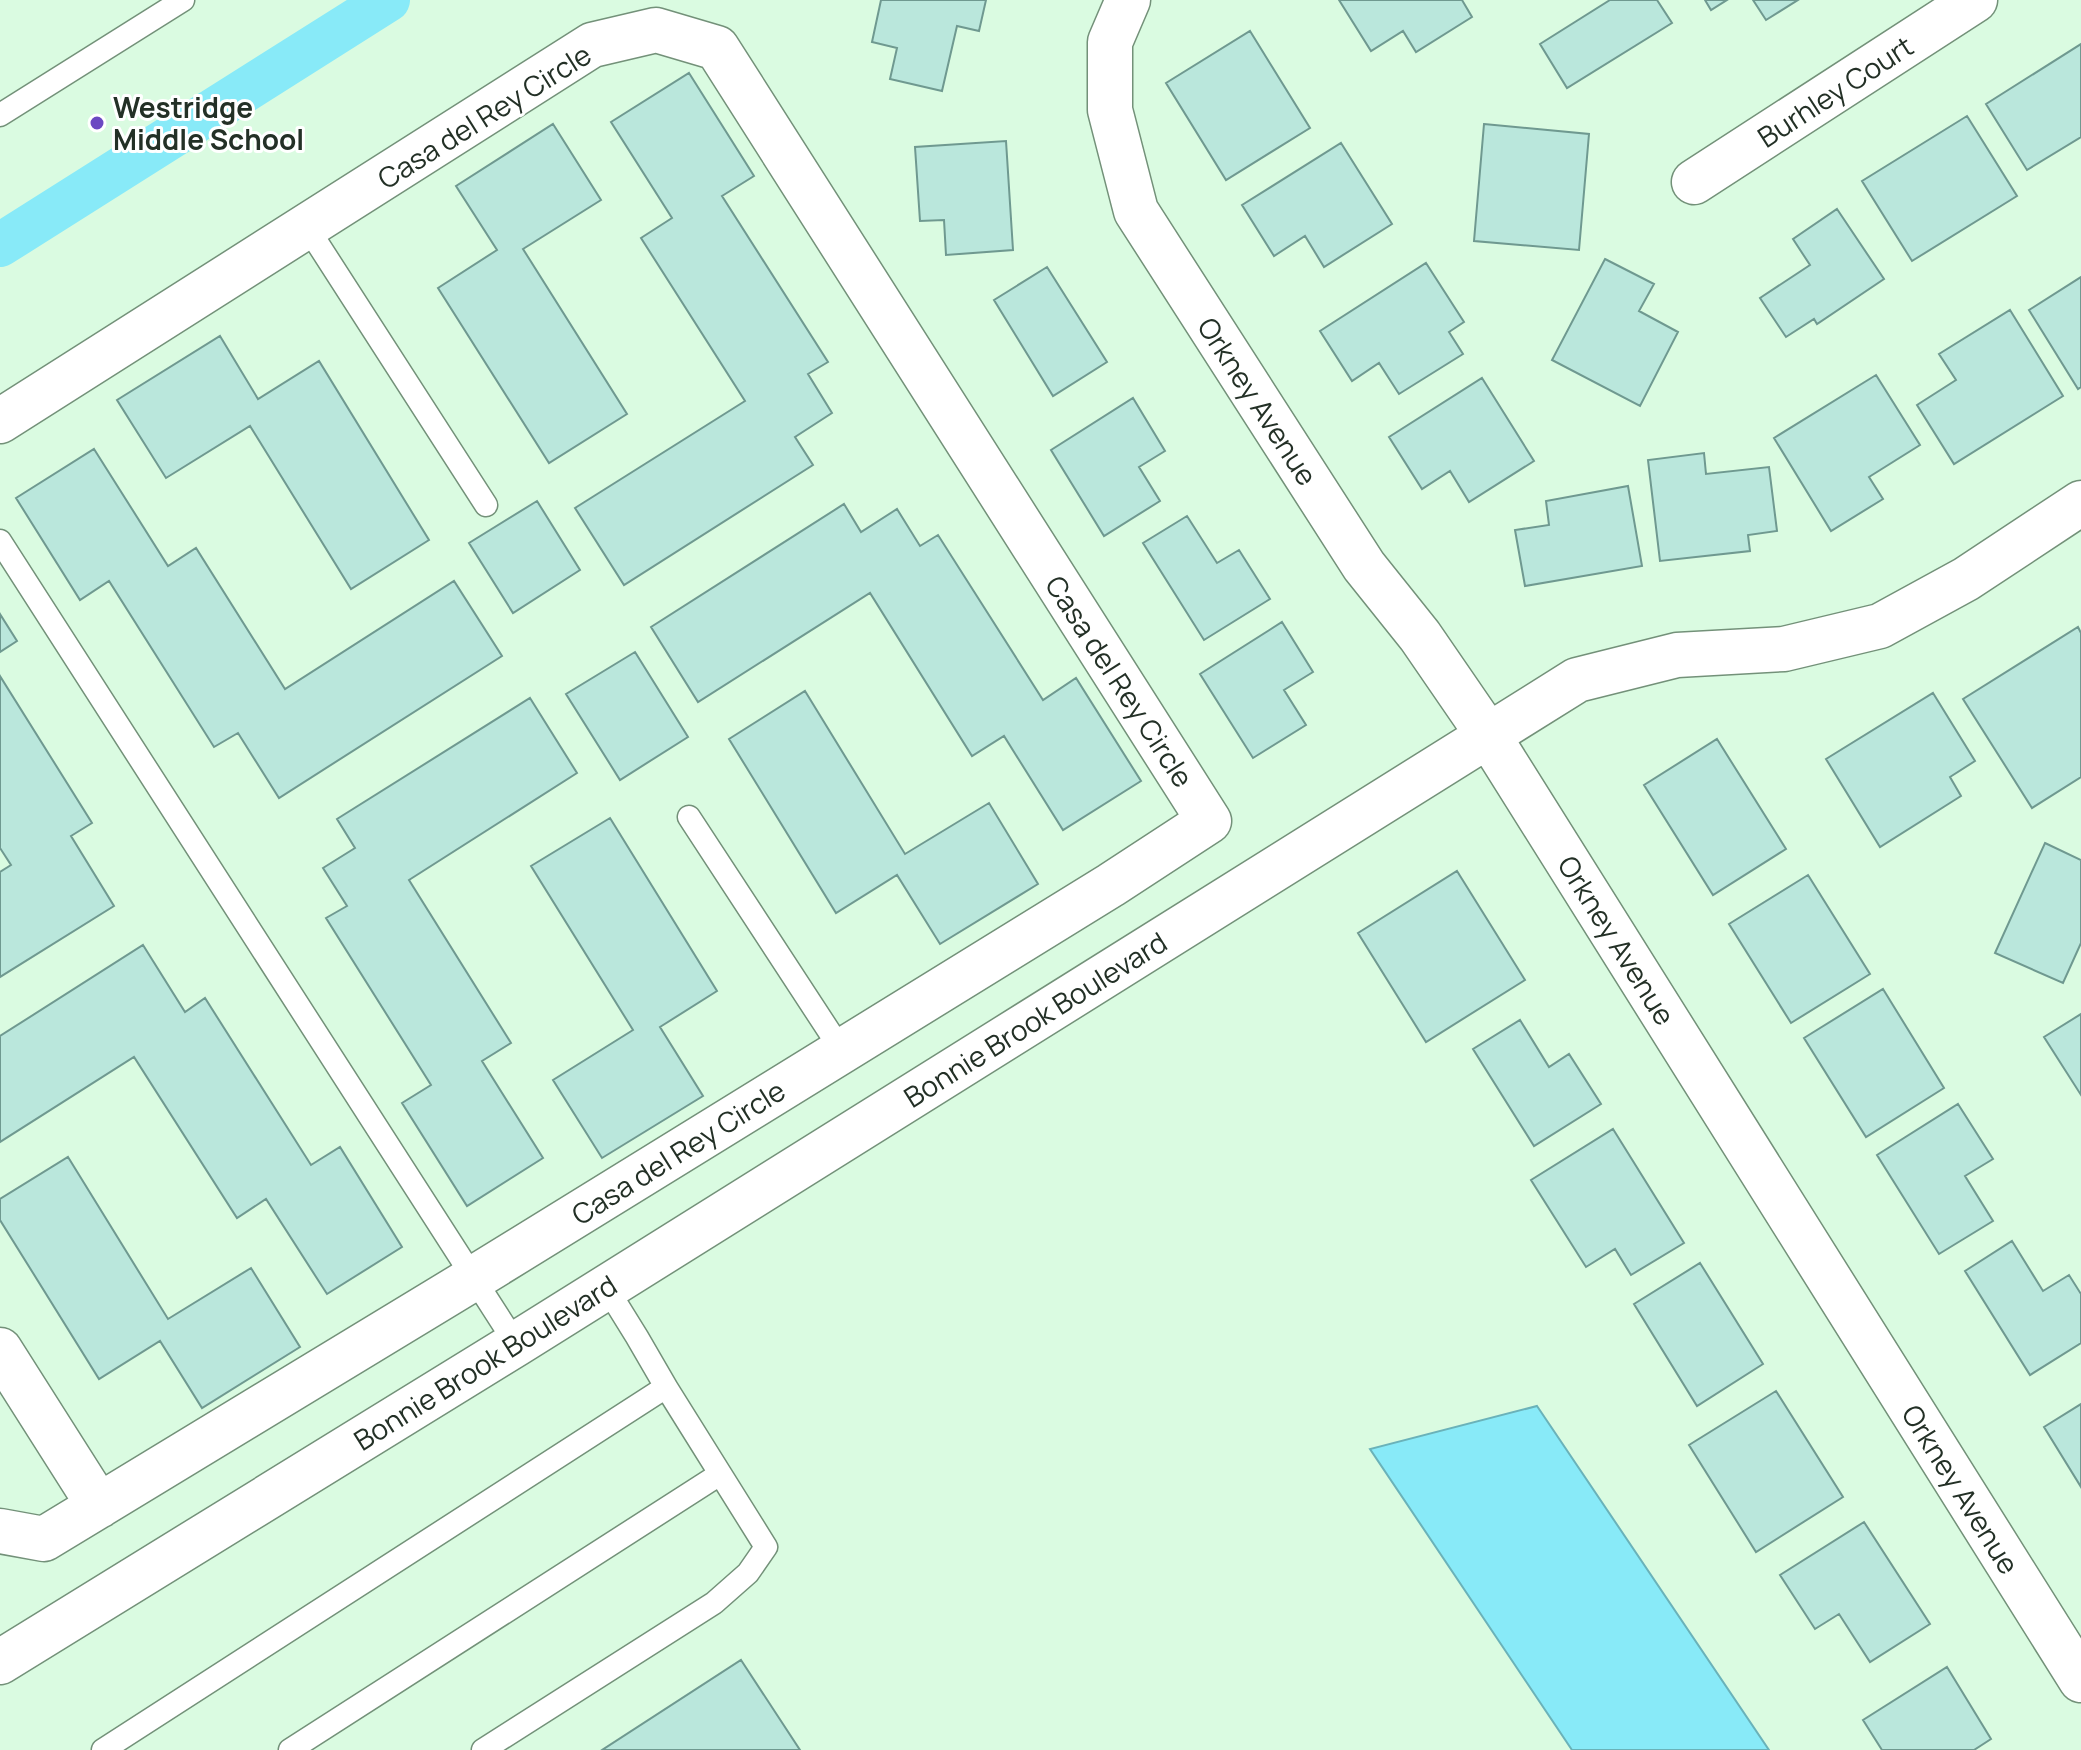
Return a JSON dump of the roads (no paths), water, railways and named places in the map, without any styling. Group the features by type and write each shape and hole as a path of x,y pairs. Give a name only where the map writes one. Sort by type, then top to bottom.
{"street":[{"name":"Orkney Avenue","path":"1128,0 1110,42 1110,110 1136,211 1364,566 1420,636 1488,735 2075,1658"},
{"name":"Burhley Court","path":"1694,182 1975,0"},
{"name":"Casa del Rey Circle","path":"0,421 592,45 656,30 717,48 1209,821 1111,885 474,1278 44,1539 0,1531"},
{"name":"Bonnie Brook Boulevard","path":"9,1652 516,1344 1577,680 1677,655 1784,649 1880,626 1966,579 2081,503"},
{"path":"0,1350 99,1506"}],"lane":[{"path":"0,115 183,0"},
{"path":"307,227 486,505"},
{"path":"0,541 516,1344"},
{"path":"689,817 842,1051"},
{"path":"483,1750 714,1603 748,1573 766,1547 606,1287"},
{"path":"103,1750 666,1387"},
{"path":"290,1750 720,1474"}],"water":[{"path":"1537,1406 1769,1750 1572,1750 1370,1449"}],"waterway":[{"path":"0,245 388,0"}],"place":[{"name":"Westridge Middle School","path":"97,123"}]}
